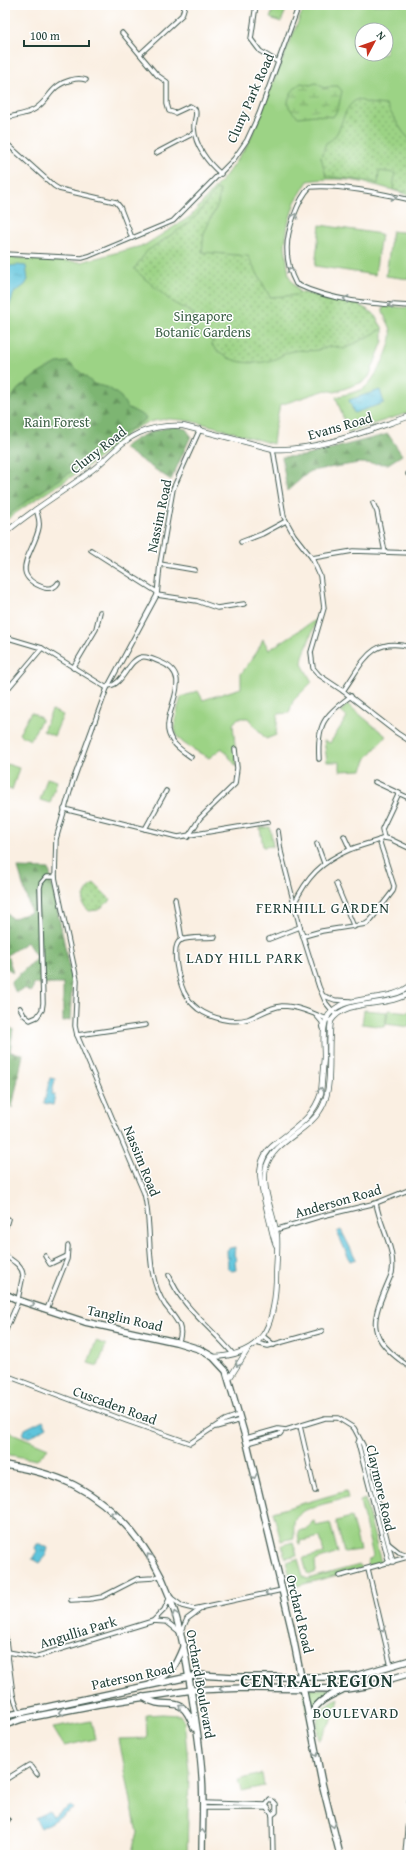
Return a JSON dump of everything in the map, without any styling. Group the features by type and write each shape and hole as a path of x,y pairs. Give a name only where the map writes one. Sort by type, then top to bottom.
{"main road":[{"name":"Tanglin Road","path":"5,1294 18,1300 85,1322 199,1349 222,1364 229,1379"},
{"name":"Orchard Road","path":"229,1379 246,1440 282,1590 310,1725 340,1855"},
{"name":"Orchard Boulevard","path":"5,1465 45,1473 74,1486 102,1504 140,1543 161,1575 170,1596 181,1632 192,1690 202,1778 202,1855"},
{"path":"143,1687 166,1675 173,1669 184,1644"},
{"name":"Paterson Road","path":"5,1716 189,1677 210,1674 234,1677 355,1676 411,1660"},
{"path":"310,1725 312,1713 317,1704 328,1697 346,1689 366,1686 411,1673"},
{"name":"Paterson Road","path":"5,1725 22,1719 142,1697 164,1696 192,1690 246,1688 346,1689"},
{"path":"142,1697 156,1703 175,1703 182,1706 188,1713 198,1740"}],"street":[{"path":"140,54 182,15 185,5"},
{"path":"256,5 251,39 260,51 278,62"},
{"name":"Cluny Park Road","path":"6,252 82,258 174,221 221,174 247,140 299,5"},
{"path":"122,33 157,75 167,82 167,104 169,111 175,114 190,106 195,109 196,112 193,126 198,145 211,166 221,174"},
{"path":"5,118 36,109 54,88 62,82 76,78 86,80"},
{"path":"156,153 194,133"},
{"path":"5,142 59,189 116,202 120,207 132,238"},
{"path":"411,200 318,186 310,187 301,198 292,224 287,247 288,265 296,284 320,294 372,304 411,306"},
{"name":"Evans Road","path":"274,449 288,450 313,446 411,416"},
{"name":"Cluny Road","path":"5,533 95,467 122,442 140,432 172,426 200,429 274,449"},
{"name":"Nassim Road","path":"178,1343 182,1334 181,1327 160,1298 151,1270 150,1220 144,1193 77,1035 75,1026 77,993 76,973 55,877 56,839 64,809 108,687 157,594 160,564 173,489 200,429"},
{"path":"274,449 286,521 312,558 320,576 324,608 311,652 313,668 319,675 351,696 397,734 411,742"},
{"path":"373,502 377,512 385,552"},
{"path":"36,509 39,526 26,560 25,573 31,582 47,588 54,587 58,583"},
{"path":"241,542 262,534 286,521"},
{"path":"91,550 157,594 197,601 217,608 244,604"},
{"path":"312,558 354,551 411,553"},
{"name":"Nassim Road","path":"160,564 196,570"},
{"path":"73,668 96,629 100,612"},
{"path":"5,637 42,648 73,668 108,687 116,683 136,660 142,657 159,661 169,667 174,674 178,685 168,721 168,730 175,744 192,757"},
{"path":"343,691 365,658 374,650 384,644 411,647"},
{"path":"5,692 42,648"},
{"path":"319,759 318,742 320,729 330,714 351,696"},
{"path":"188,837 200,818 235,784 237,768 235,749"},
{"path":"375,782 411,799"},
{"path":"145,829 166,791"},
{"path":"384,838 382,829 399,794"},
{"path":"64,809 178,837 188,837 268,822"},
{"path":"278,831 281,852 300,928 304,936 319,987 326,1002 334,1012"},
{"path":"344,836 350,849"},
{"path":"294,904 301,888 324,863 350,849 384,838 390,838 411,849"},
{"path":"304,936 322,931 354,927 370,921 393,891 394,886 379,840"},
{"path":"317,844 324,863"},
{"path":"20,1008 24,1016 30,1020 37,1017 43,1006 43,958 40,888 41,883 46,877 55,877"},
{"path":"336,884 354,927"},
{"path":"174,899 182,940"},
{"path":"269,939 300,928"},
{"path":"215,937 182,940 177,944 175,951 180,979 185,994 197,1008 220,1019 245,1019 272,1008 283,1006 313,1013 329,1020"},
{"path":"324,996 335,1000 350,1001 373,999 399,993 411,985"},
{"path":"334,1012 345,1008 394,1000 411,992"},
{"path":"324,1031 334,1012 350,1001"},
{"path":"213,1357 233,1354 248,1349 263,1336 270,1322 274,1307 277,1270 276,1230 268,1197 265,1176 270,1159 276,1150 282,1142 307,1119 319,1102 323,1073 324,1031 322,1022 318,1016 313,1013"},
{"path":"276,1246 270,1227 259,1176 261,1165 269,1150 310,1123 325,1102 329,1020"},
{"path":"77,1035 146,1025"},
{"name":"Anderson Road","path":"276,1230 318,1217 376,1203 411,1189"},
{"path":"376,1203 387,1237 393,1268 376,1313 376,1332 382,1344 389,1352 411,1368"},
{"path":"5,1229 8,1219"},
{"path":"270,1227 276,1230"},
{"path":"46,1309 67,1256 68,1246"},
{"path":"5,1255 23,1270 18,1300 5,1332"},
{"path":"45,1256 50,1264 67,1256"},
{"path":"168,1275 182,1298 233,1354"},
{"path":"256,1343 265,1346 321,1332"},
{"path":"263,1336 274,1344"},
{"path":"229,1379 248,1349"},
{"name":"Cuscaden Road","path":"6,1376 190,1443 225,1420 240,1417"},
{"name":"Claymore Road","path":"246,1440 278,1429 282,1431 325,1418 338,1418 354,1428 363,1445 388,1543 391,1562"},
{"path":"300,1426 315,1491"},
{"name":"Claymore Road","path":"359,1440 358,1443 372,1500 391,1562"},
{"path":"388,1543 394,1549 411,1556"},
{"path":"340,1576 411,1556"},
{"path":"368,1568 391,1666"},
{"path":"70,1600 102,1597 137,1579 153,1578 161,1575"},
{"path":"153,1621 164,1610 170,1596 182,1606 188,1608 202,1608 282,1590"},
{"path":"153,1621 167,1622 181,1632 187,1619 202,1608"},
{"name":"Angullia Park","path":"8,1652 35,1657 153,1621"},
{"path":"5,1633 13,1695 17,1701 19,1712"},
{"path":"5,1672 10,1671"},
{"path":"5,1780 29,1766 32,1767 37,1774"},
{"path":"405,1855 411,1785"},
{"path":"272,1815 276,1812 276,1804 270,1800 268,1807 272,1815 272,1855"},
{"path":"203,1806 268,1807"},
{"path":"406,1843 411,1847"}],"green space":[{"path":"275,5 288,5 281,22 270,18"},
{"name":"Singapore Botanic Gardens","path":"305,5 411,5 411,196 372,184 347,180 322,179 308,181 295,202 288,224 285,245 289,276 299,292 357,304 373,313 383,329 383,341 369,377 363,382 335,392 326,390 280,405 273,444 196,422 164,419 144,424 127,434 91,464 5,521 5,257 81,262 145,245 191,216 226,175 248,144"},
{"path":"301,83 310,85 316,83 324,88 338,86 342,91 338,109 333,117 315,115 298,117 292,111 288,104 289,97"},
{"path":"358,99 367,103 386,105 403,132 411,141 411,191 403,192 393,190 395,173 379,171 378,184 373,182 326,176 321,157 326,143 336,134 348,109 352,103"},
{"path":"216,190 220,190 218,204 204,233 202,252 248,256 270,297 298,295 299,292 357,304 373,313 383,329 344,349 330,346 315,351 296,350 278,358 253,363 237,361 223,355 212,345 212,335 185,331 194,314 172,302 134,269 147,251 186,225 197,215"},
{"path":"320,225 381,234 375,275 315,266"},
{"path":"392,231 411,233 411,264 409,279 386,276"},
{"path":"386,306 411,308 411,412 348,432 336,397 363,389 372,379 382,362 391,337 391,331 383,311 383,308"},
{"name":"Rain Forest","path":"68,362 94,384 109,388 121,397 127,407 146,417 145,420 121,435 102,452 27,501 5,518 5,407 18,389 36,375 57,363"},
{"path":"174,426 186,429 191,436 171,480 123,448 135,439"},
{"path":"388,434 402,455 388,464 359,463 310,471 287,491 282,457 304,456"},
{"path":"317,619 303,656 302,664 312,682 293,701 289,713 278,714 276,735 266,739 248,718 238,718 233,724 237,767 222,748 209,758 181,741 177,736 175,721 181,697 198,691 203,700 241,688 241,674 257,652 263,639 269,650"},
{"path":"347,704 386,736 367,758 362,770 340,771 340,762 327,762 324,740 330,743 347,717 341,712"},
{"path":"52,710 63,715 54,736 43,731"},
{"path":"31,712 42,719 30,740 19,734"},
{"path":"7,764 19,768 12,790 5,788 5,770"},
{"path":"47,778 57,781 50,803 40,800"},
{"path":"270,827 273,846 263,847 260,828"},
{"path":"18,868 49,869 72,981 70,1020 63,1021 63,984 34,984 31,992 25,988 16,993 11,982 37,958 27,942 7,955 13,972 5,967 5,911 12,919 31,912"},
{"path":"94,883 111,900 98,910 89,911 83,905 84,898 87,890"},
{"path":"364,1010 387,1012 385,1027 362,1024"},
{"path":"388,1010 411,1012 409,1027 386,1024"},
{"path":"5,1026 13,1029 10,1052 23,1054 12,1108 5,1098 5,1086 10,1082 5,1076"},
{"path":"96,1341 106,1345 98,1366 88,1363"},
{"path":"5,1430 48,1448 37,1460 5,1454"},
{"path":"346,1491 348,1498 310,1508 298,1515 294,1523 294,1538 281,1541 273,1512"},
{"path":"365,1499 381,1563 368,1566 367,1562 373,1556 360,1501"},
{"path":"351,1517 360,1550 344,1552 336,1521"},
{"path":"314,1521 316,1526 330,1523 338,1553 317,1560 315,1562 316,1572 309,1575 307,1573 303,1558 324,1553 320,1537 301,1541 301,1544 299,1544 298,1531 308,1529"},
{"path":"293,1542 297,1555 285,1558 282,1545"},
{"path":"298,1559 303,1576 307,1579 360,1565 363,1568 293,1587 286,1562"},
{"path":"303,1689 346,1689 317,1704 310,1725"},
{"path":"339,1698 336,1712 319,1741 317,1726 319,1715 326,1706"},
{"path":"146,1715 180,1715 184,1721 189,1771 187,1855 131,1855 137,1833 119,1739 147,1738"},
{"path":"91,1721 95,1739 64,1746 53,1728"},
{"path":"262,1774 264,1786 241,1791 238,1780"}],"water":[{"path":"17,265 26,266 28,280 25,285 14,293 5,318 5,267"},
{"path":"380,390 384,403 354,413 349,400"},
{"path":"50,1078 55,1079 52,1094 55,1095 53,1105 44,1103"},
{"path":"341,1230 356,1259 350,1261 337,1232"},
{"path":"235,1247 234,1255 237,1260 235,1262 236,1270 232,1271 228,1268 227,1250"},
{"path":"43,1420 47,1427 30,1437 23,1435 25,1429"},
{"path":"37,1544 41,1544 48,1548 46,1555 39,1563 32,1559 37,1551 35,1548"},
{"path":"71,1806 73,1809 41,1828 35,1818 49,1811 53,1817"}],"district":[{"name":"FERNHILL GARDEN","path":"323,908"},
{"name":"LADY HILL PARK","path":"245,958"},
{"name":"CENTRAL REGION","path":"317,1681"},
{"name":"BOULEVARD","path":"356,1713"}]}
